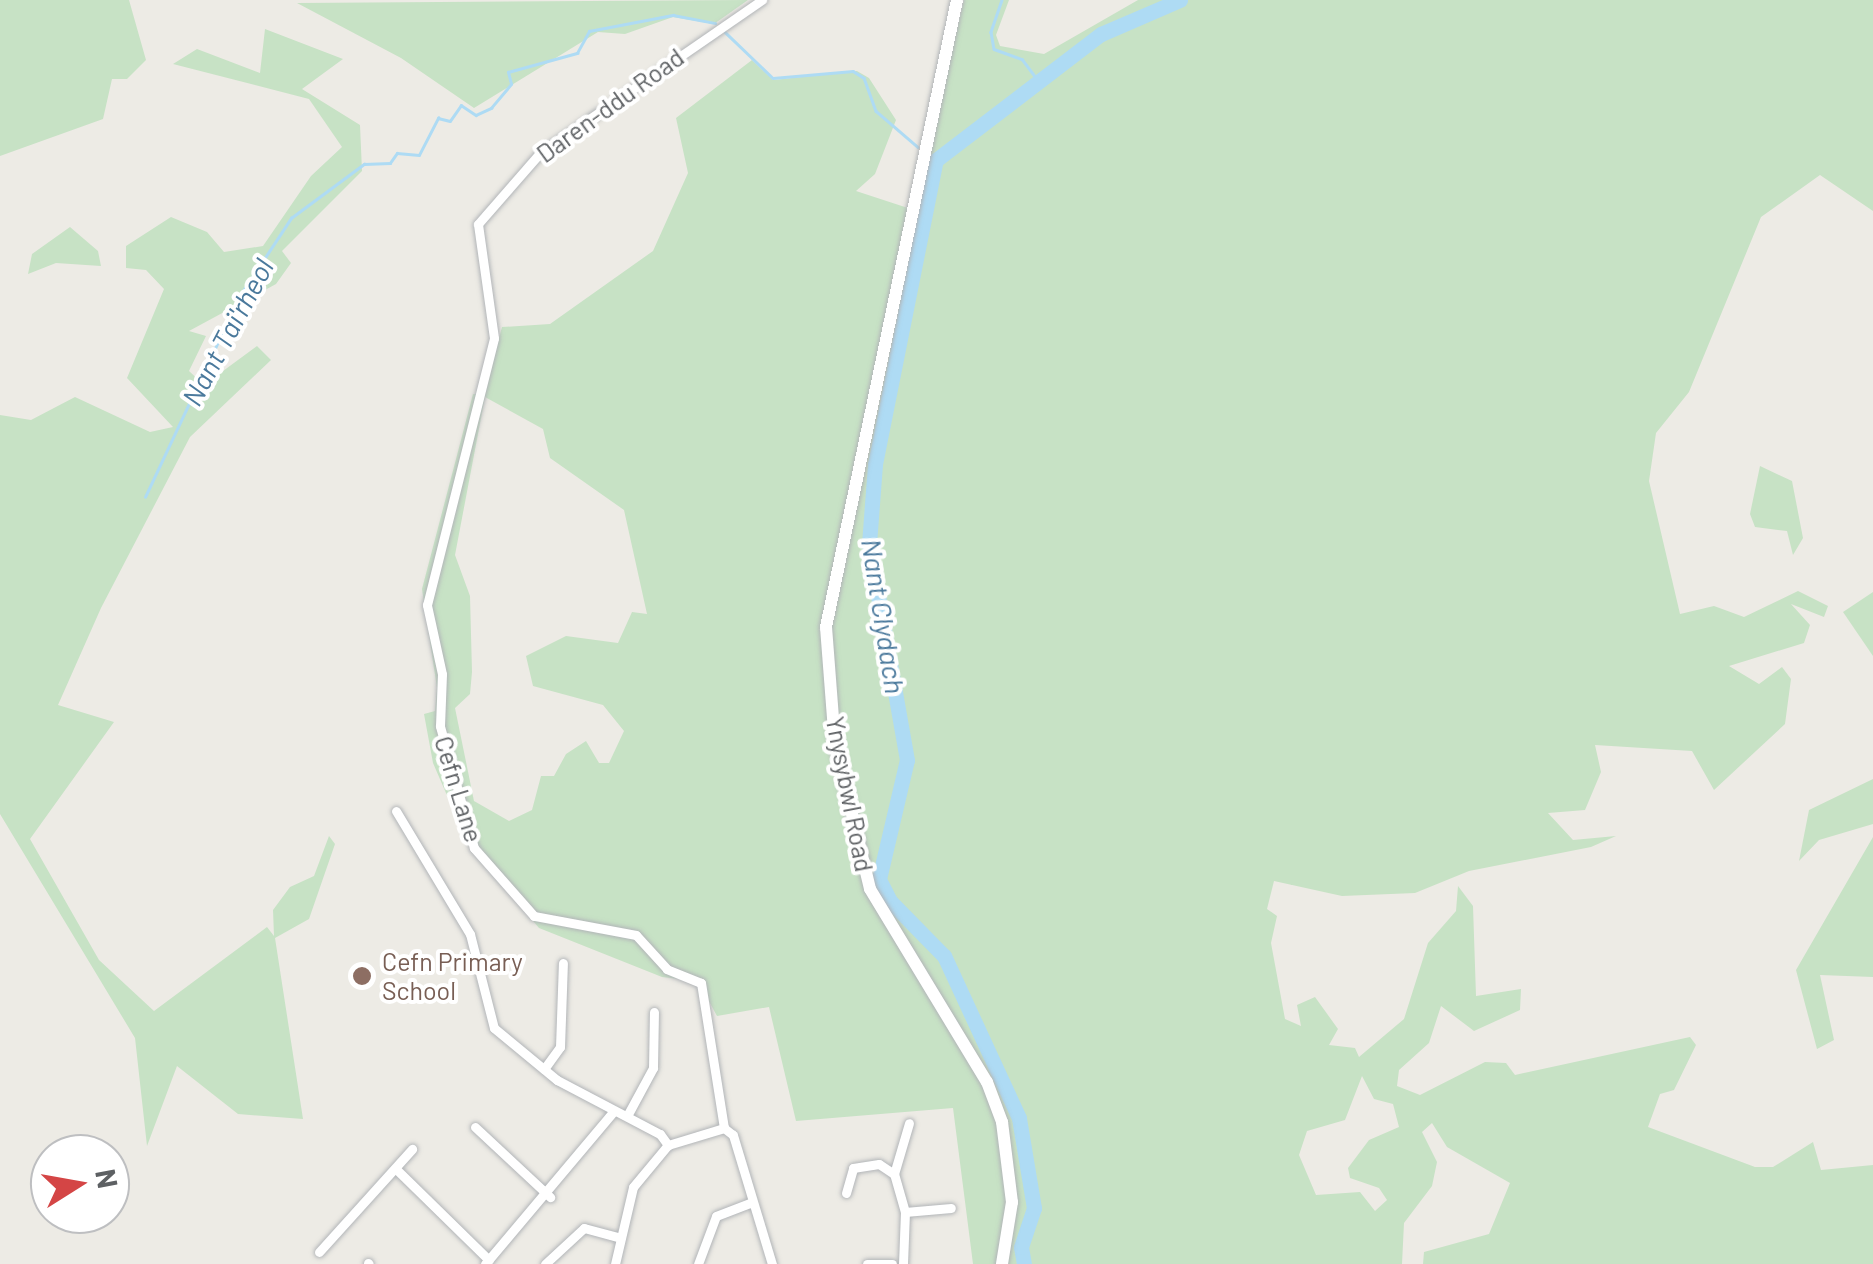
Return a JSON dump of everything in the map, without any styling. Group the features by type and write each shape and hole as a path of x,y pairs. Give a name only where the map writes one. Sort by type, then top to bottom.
{"main road":[{"name":"Ynysybwl Road","path":"957,0 826,627 836,743 870,889 987,1082 1002,1122 1012,1202 1002,1264"}],"street":[{"name":"Daren-ddu Road","path":"476,229 540,152 762,0"},
{"name":"Cefn Lane","path":"476,229 494,338 428,605 442,674 440,726 464,822 474,848 526,911 636,934 667,969 701,982 724,1128 772,1264"},
{"path":"396,811 470,934 490,1023 544,1069 627,1116 668,1146"},
{"path":"544,1069 560,1047 563,964"},
{"path":"627,1116 652,1068 654,1012"},
{"path":"396,1169 487,1262 550,1196 614,1111"},
{"path":"903,1264 905,1212 894,1174 909,1124"},
{"path":"474,1128 550,1196"},
{"path":"616,1264 632,1188 668,1146 724,1128"},
{"path":"319,1252 412,1150"},
{"path":"846,1192 853,1168 879,1164 894,1174"},
{"path":"698,1264 716,1216 752,1202"},
{"path":"905,1212 946,1212"},
{"path":"545,1264 584,1228 621,1238"},
{"path":"867,1264 892,1264"}],"green space":[{"path":"0,0 129,0 146,60 127,79 112,79 103,119 0,156"},
{"path":"748,0 714,24 673,17 625,34 598,32 474,108 401,58 297,3"},
{"path":"964,0 1009,0 996,35 1000,46 1044,54 1138,0 1873,0 1873,211 1820,175 1761,217 1689,392 1656,433 1649,481 1680,614 1714,606 1744,617 1798,591 1828,606 1824,617 1791,604 1810,625 1804,643 1729,666 1759,684 1782,667 1791,679 1785,724 1714,790 1692,751 1595,745 1601,772 1585,810 1548,813 1573,840 1616,836 1591,847 1469,871 1415,893 1342,896 1274,881 1267,909 1277,916 1271,943 1285,1019 1301,1026 1297,1005 1315,997 1338,1029 1329,1045 1355,1048 1359,1057 1404,1019 1428,943 1456,911 1458,886 1473,906 1476,996 1521,989 1520,1010 1474,1031 1441,1006 1429,1043 1399,1070 1397,1086 1420,1095 1485,1062 1506,1063 1515,1075 1690,1037 1696,1045 1674,1090 1660,1094 1648,1127 1755,1167 1773,1167 1813,1142 1821,1170 1873,1165 1873,1264 1423,1264 1424,1252 1489,1234 1510,1183 1447,1147 1432,1123 1422,1132 1437,1162 1432,1186 1404,1223 1402,1264 973,1264 953,1108 796,1121 769,1007 717,1016 698,981 662,977 539,928 468,844 433,763 424,714 435,711 437,688 422,589 473,394 484,395 502,327 550,324 653,251 688,173 676,118 752,60 773,80 857,71 869,78 896,120 875,174 856,191 914,210","holes":["485,397 543,429 550,458 624,510 647,614 632,612 618,643 566,636 526,656 533,686 603,705 624,731 609,763 599,763 586,741 566,754 554,776 541,776 532,810 509,821 474,801 455,708 470,694 472,672 470,596 455,555","1362,1076 1374,1099 1393,1104 1399,1127 1369,1140 1348,1168 1350,1178 1379,1188 1387,1200 1375,1211 1360,1192 1316,1195 1299,1155 1307,1131 1345,1120"]},
{"path":"265,29 343,59 302,89 360,125 362,171 282,251 291,263 276,284 189,331 206,336 189,371 204,385 257,346 271,360 190,437 101,608 58,705 114,722 30,839 99,960 154,1011 267,927 274,936 273,910 290,887 314,876 329,836 335,844 309,919 275,938 303,1119 238,1114 177,1066 147,1146 135,1038 0,814 0,415 31,420 75,397 150,432 173,427 127,378 164,289 146,270 126,268 126,246 171,217 207,232 224,252 263,246 311,176 342,147 309,99 173,64 197,49 260,73"},
{"path":"70,227 98,251 101,266 56,263 28,274 32,254"},
{"path":"1760,466 1792,481 1803,538 1793,555 1787,531 1755,527 1750,514"},
{"path":"1873,592 1873,656 1843,612"},
{"path":"1873,779 1873,824 1819,840 1799,861 1809,810"},
{"path":"1873,837 1873,977 1820,975 1834,1040 1817,1049 1796,970"}],"waterway":[{"path":"1002,0 991,32 994,49 1022,59 1037,79"},
{"name":"Nant Clydach","path":"1024,1264 1021,1247 1034,1208 1019,1118 944,956 890,901 879,879 907,760 869,544 875,464 936,160 1101,34 1180,0"},
{"name":"Nant Tai'rheol","path":"145,497 239,297 291,218 364,164 390,163 397,153 419,155 438,118 450,121 461,105 476,115 491,108 511,84 508,72 577,53 589,31 673,15 715,23"},
{"name":"Nant Tai'rheol","path":"725,32 773,78 853,71 864,78 876,111 918,147"}],"place":[{"name":"Cefn Primary School","path":"362,976"}]}
